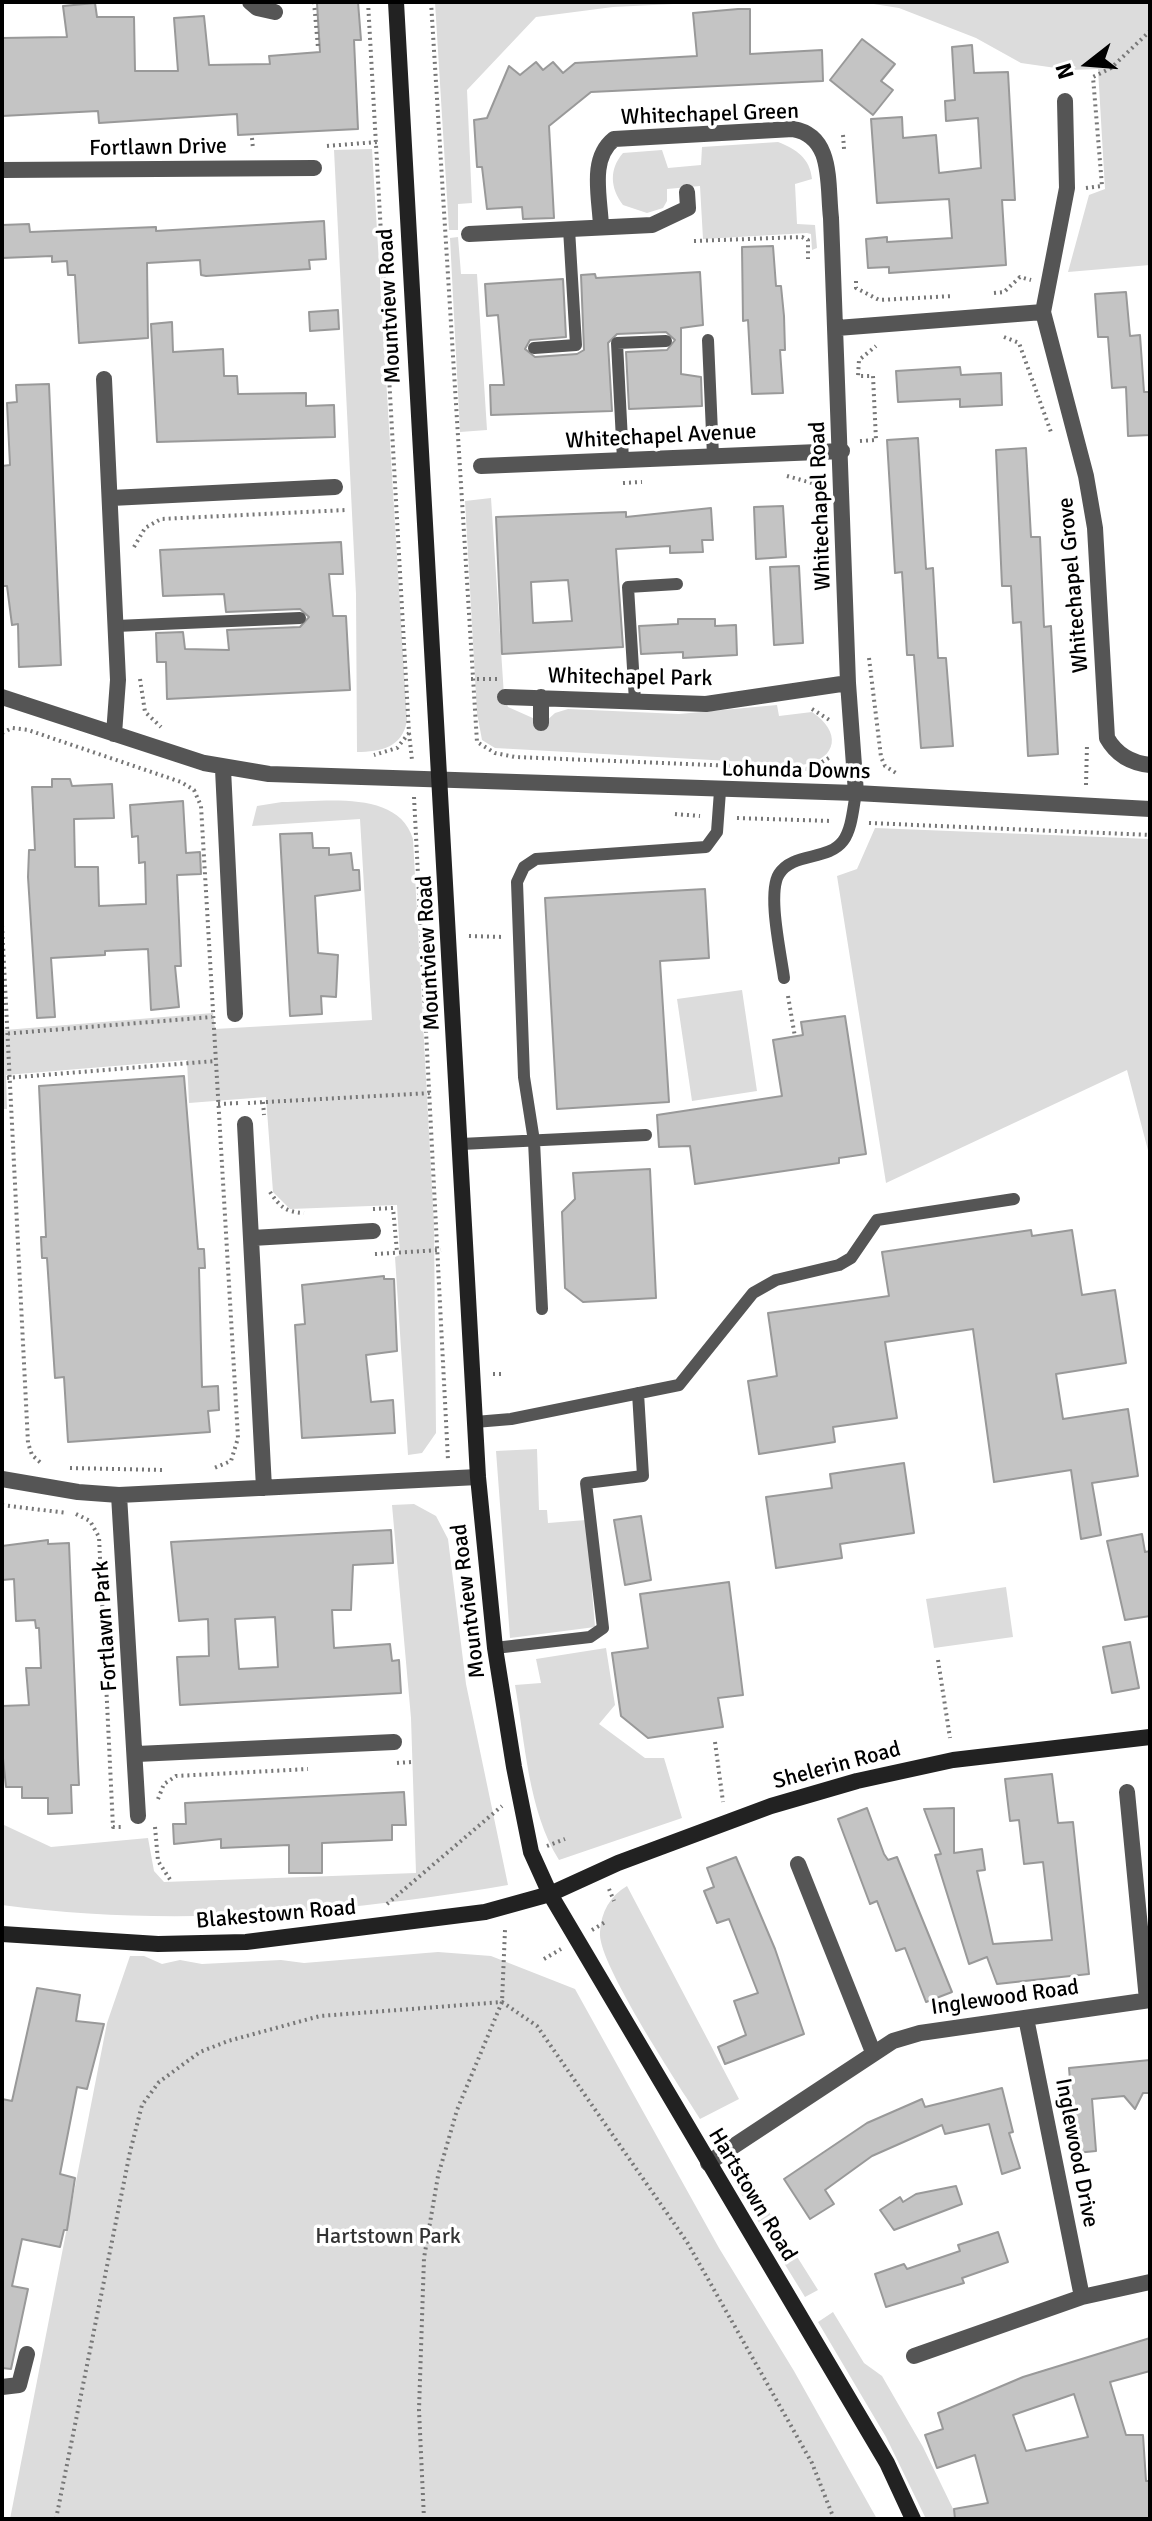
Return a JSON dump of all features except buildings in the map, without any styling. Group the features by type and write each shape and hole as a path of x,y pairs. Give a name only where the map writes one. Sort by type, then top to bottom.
{"street":[{"path":"250,2 257,8 275,12"},
{"name":"Mountview Road","path":"396,2 478,1477 495,1648 519,1791 531,1852 550,1894"},
{"path":"837,328 1043,312 1067,188 1065,101"},
{"name":"Whitechapel Green","path":"601,227 598,164 601,151 614,139 793,129 808,132 819,141 824,153 831,218"},
{"name":"Fortlawn Drive","path":"2,170 314,168"},
{"path":"469,234 652,225 688,208 687,192"},
{"name":"Whitechapel Road","path":"831,218 842,451 848,683 856,793"},
{"name":"Whitechapel Grove","path":"1043,312 1086,476 1095,528 1107,738 1113,749 1125,757 1150,765"},
{"path":"104,379 116,626 118,709 114,734"},
{"name":"Whitechapel Avenue","path":"481,466 842,451"},
{"path":"111,498 335,487"},
{"name":"Whitechapel Park","path":"505,697 706,704 848,683"},
{"name":"Lohunda Downs","path":"2,697 223,769 269,774 720,791 856,793 1150,809"},
{"path":"541,697 541,723"},
{"path":"223,769 235,1014"},
{"path":"245,1124 264,1488"},
{"path":"252,1238 373,1231"},
{"path":"2,1479 31,1486 119,1495 478,1477"},
{"name":"Fortlawn Park","path":"119,1495 137,1754 138,1816"},
{"name":"Shelerin Road","path":"550,1894 618,1863 771,1806 857,1781 953,1760 1150,1737"},
{"path":"137,1754 394,1742"},
{"name":"Inglewood Road","path":"708,2163 873,2052 914,2034 1148,2000 1127,1792"},
{"path":"798,1864 873,2052"},
{"name":"Blakestown Road","path":"2,1934 188,1945 356,1930 485,1912 550,1894"},
{"name":"Hartstown Road","path":"550,1894 887,2463 913,2519"},
{"name":"Inglewood Drive","path":"1026,2018 1082,2297"},
{"path":"914,2356 1082,2297 1150,2282"},
{"path":"2,2387 19,2385 27,2354"}],"lane":[{"path":"534,348 576,345 569,229"},
{"path":"708,340 713,456"},
{"path":"623,460 617,343 666,341"},
{"path":"635,701 628,587 677,584"},
{"path":"116,626 300,618"},
{"path":"542,1309 534,1141 524,1077 515,896 524,867 536,859 552,856 706,847 717,832 720,791"},
{"path":"784,978 775,899 778,875 787,866 834,850 845,839 856,793"},
{"path":"461,1144 646,1135"},
{"path":"475,1422 511,1419 679,1385 753,1293 776,1280 839,1265 851,1258 877,1220 1014,1199"},
{"path":"495,1648 590,1637 603,1628 586,1483 643,1476 638,1393"}],"path":[{"path":"314,2 318,48"},
{"path":"431,2 472,705 477,742 495,753 515,757 810,769 830,759 836,748"},
{"path":"1083,192 1083,188 1102,186 1093,77 1111,68 1150,31"},
{"path":"843,135 845,157"},
{"path":"252,138 253,149"},
{"path":"327,146 403,140"},
{"path":"694,241 802,237 808,240 808,259"},
{"path":"855,275 856,288 879,300 958,296"},
{"path":"986,295 1004,292 1020,277 1046,284"},
{"path":"993,338 1007,337 1019,343 1026,355 1056,448"},
{"path":"860,453 860,440 876,440 873,376 858,376 859,360 870,348 885,343"},
{"path":"869,654 881,757 895,773 907,775"},
{"path":"799,709 813,709 833,722"},
{"path":"2,733 12,728 28,730 145,768 194,790 201,806 235,1360 237,1447 224,1465 202,1469"},
{"path":"409,733 412,762"},
{"path":"1073,784 1086,785 1087,733"},
{"path":"414,795 449,1478"},
{"path":"675,814 1150,835"},
{"path":"2,925 7,1078 28,1443 36,1461 51,1467"},
{"path":"784,978 795,1037"},
{"path":"5,1033 212,1017"},
{"path":"7,1078 215,1061"},
{"path":"160,1065 160,1074"},
{"path":"62,1073 63,1081"},
{"path":"218,1104 431,1093"},
{"path":"263,1102 264,1117"},
{"path":"2,1115 10,1114"},
{"path":"269,1177 270,1192 279,1206 289,1212 314,1213"},
{"path":"367,1210 393,1208 397,1252"},
{"path":"375,1254 465,1248"},
{"path":"64,1468 170,1470"},
{"path":"2,1505 74,1513 86,1518 96,1528 111,1790"},
{"path":"938,1660 950,1738"},
{"path":"715,1742 723,1802"},
{"path":"393,1763 411,1762"},
{"path":"171,1881 158,1861 155,1825 157,1800 169,1779 319,1768"},
{"path":"356,1930 519,1791"},
{"path":"424,2519 419,2380 424,2258 438,2176 457,2110 502,2002 505,1930"},
{"path":"56,2519 130,2152 142,2105 159,2082 200,2052 320,2016 502,2002 537,2026 687,2242 812,2463 834,2519"}],"green space":[{"path":"435,2 714,2 613,7 536,17 467,90 472,203 458,204 458,230 449,230"},
{"path":"861,2 1150,2 1150,265 1068,272 1089,195 1105,189 1098,69 1070,70 1021,63 976,38 899,8"},
{"path":"778,142 801,155 811,172 812,179 795,184 797,224 815,225 817,248 812,250 811,234 807,233 703,239 700,186 667,189 667,201 663,208 647,213 623,205 614,185 613,172 623,153 662,150 668,168 701,165 702,147"},
{"path":"372,149 407,720 401,736 390,746 357,752 356,594 334,150"},
{"path":"458,237 461,274 477,274 487,430 460,432 450,238"},
{"path":"491,498 504,696 508,707 544,723 555,713 568,709 679,714 777,705 779,716 812,712 821,719 831,736 829,751 814,762 802,765 495,748 482,740 477,713 465,501"},
{"path":"338,801 376,805 392,812 405,823 413,839 434,1225 436,1433 422,1453 408,1455 395,1257 400,1255 397,1205 290,1209 273,1192 266,1097 189,1103 187,1060 6,1075 7,1109 2,1109 2,1016 5,1030 213,1013 215,1029 372,1020 360,819 252,826 257,806 282,802"},
{"path":"875,828 1150,839 1150,1158 1127,1070 886,1183 837,876 857,869"},
{"path":"742,990 757,1091 692,1101 677,999"},
{"path":"537,1449 539,1510 547,1510 548,1523 586,1520 595,1627 510,1638 496,1451"},
{"path":"414,1504 436,1516 448,1539 466,1684 508,1885 383,1903 256,1914 129,1916 2,1905 2,1824 51,1847 148,1838 154,1871 164,1882 416,1873 411,1718 392,1505"},
{"path":"1006,1587 1013,1637 934,1648 926,1599"},
{"path":"606,1648 615,1705 599,1724 645,1758 664,1758 682,1818 559,1860 540,1820 534,1798 515,1685 541,1683 536,1659"},
{"path":"627,1886 739,2099 700,2119 635,2014 602,1946 600,1932 604,1911"},
{"name":"Hartstown Park","path":"438,1952 491,1956 575,1989 719,2248 794,2371 877,2519 10,2519 107,2023 130,1956 144,1956 162,1964 180,1960 202,1964 281,1960 304,1963"},
{"path":"752,2185 818,2290 805,2297 737,2187"},
{"path":"833,2312 864,2363 882,2376 923,2447 958,2519 926,2519 886,2437 818,2322"}]}
